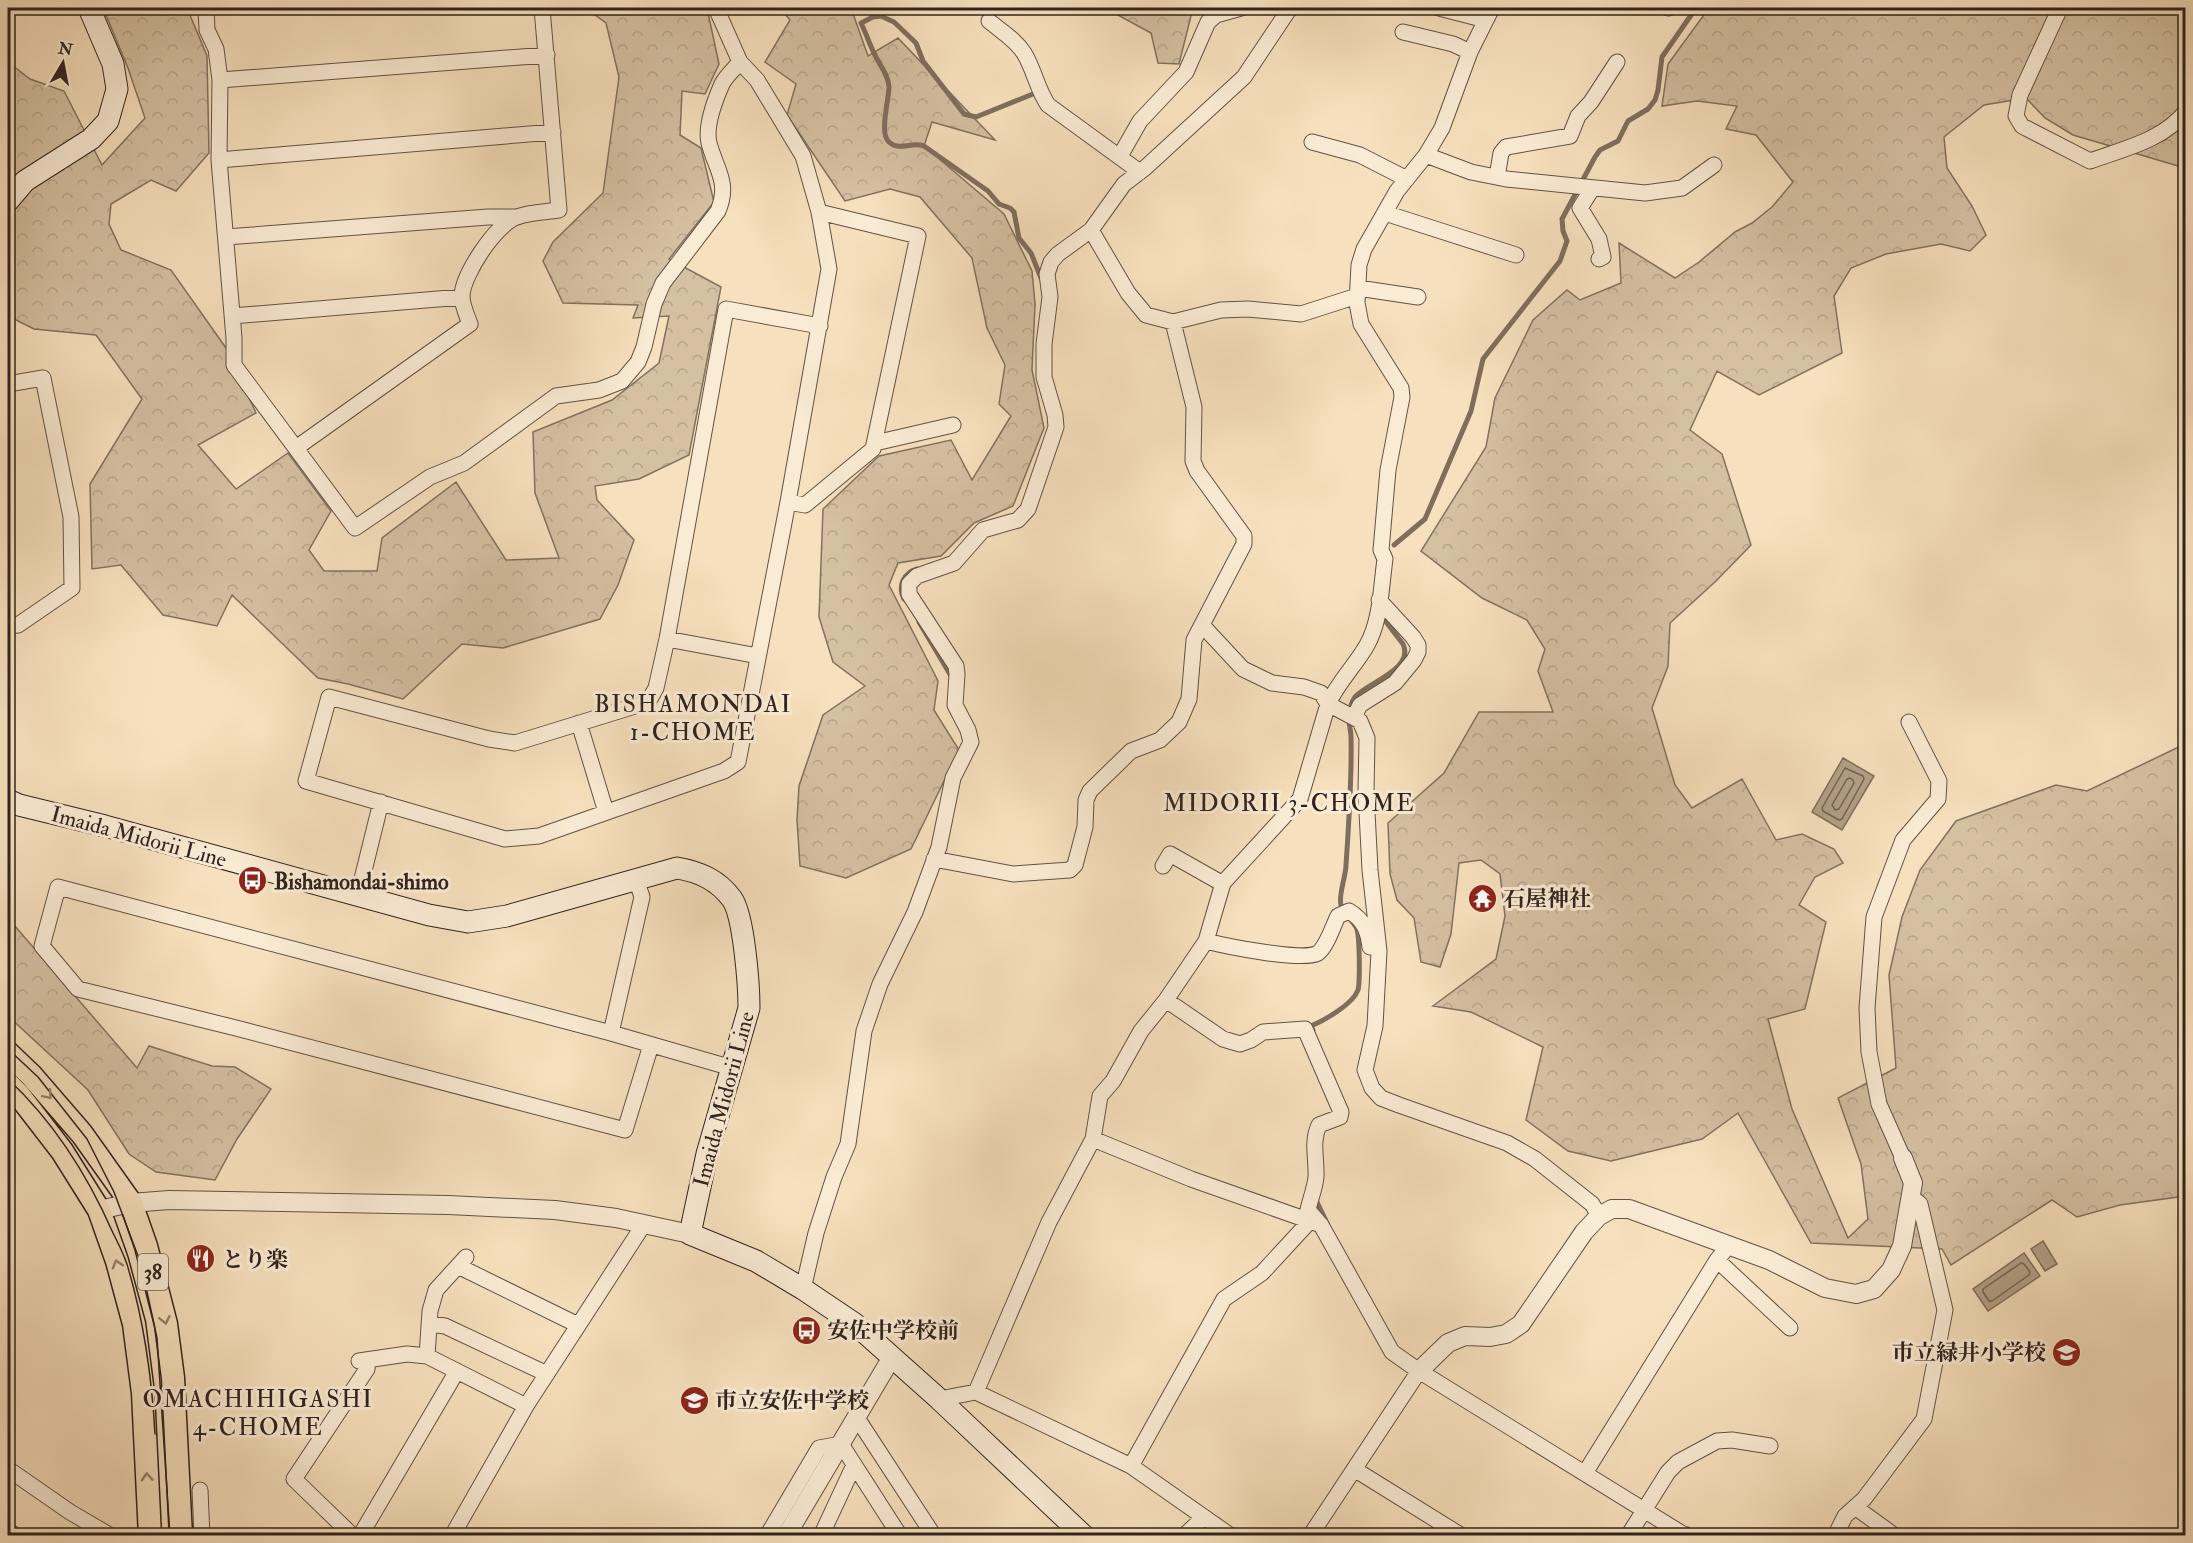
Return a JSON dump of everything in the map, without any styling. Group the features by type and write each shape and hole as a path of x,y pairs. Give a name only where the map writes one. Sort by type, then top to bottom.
{"main road":[{"path":"8,201 25,181 91,139 108,121 117,89 113,64 88,8"},
{"name":"Imaida Midorii Line","path":"8,800 19,805 116,829 429,915 468,922 507,916 677,868 699,872 716,882 733,900 740,925 749,983 749,1008 707,1154 690,1234"},
{"name":"38","path":"8,1053 31,1075 82,1134 130,1203 146,1246 166,1323 173,1378 181,1536"},
{"name":"38","path":"8,1084 62,1151 99,1210 118,1266 134,1324 142,1393 150,1536"},
{"path":"690,1234 756,1261 855,1324 939,1399 1084,1536"}],"street":[{"path":"206,8 207,30 216,49 220,80 219,160 234,365 355,528 430,477 464,463 556,396 599,390 622,381 638,362 654,304 663,283 718,211 724,198 723,183 709,141 710,123 723,82 740,62"},
{"path":"226,237 488,217 515,217 559,210 542,8"},
{"path":"716,8 740,62 757,80 803,156 819,212 829,269 820,326 788,502 738,762 724,771 539,836 505,839 306,781 329,697 489,739 515,743 648,702 656,688 667,639 726,309 820,326"},
{"path":"1120,156 1140,120 1186,72 1208,22 1216,15 1241,8"},
{"path":"803,1289 820,1222 834,1177 848,1144 864,1031 880,984 915,912 939,847 953,778 971,742 968,730 955,705 956,666 909,594 909,584 917,576 954,563 983,530 1018,520 1028,509 1056,427 1055,415 1044,377 1044,344 1050,297 1047,274 1051,262 1058,254 1091,230 1125,184 1244,77 1290,8"},
{"path":"1438,8 1478,18 1485,22"},
{"path":"976,1392 1049,1222 1092,1138 1100,1096 1113,1081 1141,1031 1206,942 1223,884 1300,799 1328,704 1335,690 1366,646 1374,628 1385,559 1381,550 1388,470 1402,397 1401,388 1361,324 1358,292 1361,256 1385,213 1442,128 1470,52 1492,8"},
{"path":"2060,8 2019,95 2016,116 2022,126 2090,161 2151,138 2177,122 2186,111"},
{"path":"989,21 1018,44 1025,55 1042,97 1048,105 1140,172"},
{"path":"1403,32 1453,44 1470,52"},
{"path":"220,80 547,55"},
{"path":"1497,177 1501,153 1506,147 1570,136 1578,116 1591,102 1617,62"},
{"path":"219,160 553,132"},
{"path":"1312,142 1360,155 1407,179"},
{"path":"1426,155 1471,172 1497,177 1645,193 1682,188 1714,165"},
{"path":"1592,189 1580,208 1599,239 1604,257 1599,259"},
{"path":"788,502 805,505 873,449 918,236 819,212"},
{"path":"1385,213 1516,255"},
{"path":"296,448 470,324 462,297 467,276 478,255 515,217"},
{"path":"1091,230 1128,293 1146,315 1173,321 1221,310 1248,309 1300,314 1358,292 1418,297"},
{"path":"232,316 462,297"},
{"path":"934,859 1013,874 1070,870 1075,865 1085,827 1086,800 1090,791 1131,751 1160,740 1179,722 1189,699 1194,640 1244,544 1244,536 1197,471 1193,461 1194,407 1173,321"},
{"path":"8,384 43,378 71,517 72,588 18,626 8,626"},
{"path":"875,443 954,425"},
{"path":"1354,717 1360,705 1395,683 1418,652 1418,645 1413,637 1379,600"},
{"path":"1203,626 1243,669 1272,683 1304,687 1321,693 1328,704 1360,721 1367,738 1370,870 1379,951 1375,1026 1365,1070 1372,1088 1382,1098 1507,1143 1534,1159 1584,1197 1592,1204 1599,1216"},
{"path":"667,639 758,656"},
{"path":"1310,1536 1419,1371 1448,1343 1465,1336 1490,1337 1506,1334 1521,1324 1584,1232 1599,1216 1612,1209 1629,1209 1770,1260 1825,1288 1856,1294 1874,1288 1891,1270 1902,1246 1913,1183 1879,1104 1869,1052 1867,1008 1874,917 1903,840 1938,799 1939,781 1910,722"},
{"path":"579,723 606,812"},
{"path":"358,895 381,802"},
{"path":"1163,866 1170,854 1223,884"},
{"path":"611,1033 642,897 636,879"},
{"path":"651,1045 625,1131 236,1028 78,989 42,946 58,887 611,1033 732,1068"},
{"path":"1206,942 1308,957 1321,950 1338,916 1349,912 1361,918 1368,933 1378,989"},
{"path":"1166,999 1223,1039 1240,1044 1263,1032 1305,1029 1341,1112 1340,1117 1319,1125 1316,1130 1314,1146 1316,1178 1308,1210 1392,1352 1686,1536"},
{"path":"1092,1138 1191,1179 1316,1223"},
{"path":"1835,1536 1845,1516 1864,1499 1924,1419 1945,1310 1920,1204 1911,1197"},
{"path":"99,1210 130,1203 169,1200 460,1205 555,1210 616,1218 690,1234"},
{"path":"1131,1466 1224,1299 1262,1273 1316,1223"},
{"path":"453,1536 526,1406 644,1224"},
{"path":"1585,1473 1717,1260 1729,1245"},
{"path":"1717,1260 1790,1328"},
{"path":"427,1356 430,1311 436,1290 462,1262 579,1325"},
{"path":"429,1324 445,1326 547,1374"},
{"path":"353,1536 294,1479 367,1369 364,1360 407,1354 427,1356 526,1406"},
{"path":"786,1536 892,1357"},
{"path":"360,1536 457,1371"},
{"path":"939,1399 976,1392 1131,1466 1231,1536"},
{"path":"857,1418 934,1536"},
{"path":"1628,1536 1668,1472 1678,1462 1716,1441 1732,1440 1770,1446"},
{"path":"841,1444 900,1536"},
{"path":"767,1536 819,1448 841,1444"},
{"path":"821,1536 854,1464"},
{"path":"8,1469 70,1512 111,1536"},
{"path":"1354,1469 1462,1536"},
{"path":"200,1490 202,1536"},
{"path":"1855,1507 1895,1536"},
{"path":"1184,1536 1204,1517"},
{"path":"8,1532 13,1536"}],"green space":[{"path":"103,8 187,8 207,56 209,153 176,191 151,180 111,204 109,224 121,250 171,270 226,348 256,413 198,445 236,489 288,453 331,511 309,550 324,571 377,571 382,538 456,482 506,560 559,558 535,493 533,432 612,400 659,363 669,316 633,318 638,305 563,303 543,261 553,242 603,193 619,77 606,23 587,8 707,8 719,64 705,94 682,91 680,135 701,148 714,202 669,259 721,287 689,455 639,479 595,486 597,500 634,540 618,585 600,619 503,648 462,644 403,699 318,678 232,595 217,626 163,615 121,565 92,569 90,484 142,399 96,335 34,329 8,316 8,62 30,79 64,91 102,165 145,118 128,68"},
{"path":"780,8 851,8 868,56 898,38 995,140 932,122 924,146 1004,214 1032,271 1035,304 1032,370 1044,428 1013,506 974,523 941,556 898,563 889,585 938,681 934,710 959,750 911,849 846,878 800,866 797,820 799,786 823,715 865,686 833,662 819,617 823,509 879,456 951,440 972,480 1011,416 999,404 1005,365 987,328 972,258 920,197 890,189 845,201 787,115 796,84 765,62 790,20"},
{"path":"1105,8 1193,8 1179,64 1158,63 1151,33"},
{"path":"1709,8 2185,8 2185,168 2073,135 2045,118 2026,98 1984,105 1944,137 1947,168 1972,206 1986,235 1970,251 1941,244 1886,254 1851,268 1834,296 1842,353 1759,395 1717,371 1690,430 1722,454 1751,545 1670,623 1668,666 1652,708 1675,785 1692,808 1742,779 1776,840 1802,834 1834,849 1843,863 1815,877 1799,905 1826,922 1805,1009 1768,1019 1792,1109 1848,1238 1868,1219 1861,1164 1838,1098 1896,1068 1889,975 1902,917 1920,870 1956,821 2056,785 2087,791 2185,744 2185,1196 2120,1205 2077,1217 2052,1200 1951,1265 1942,1249 1811,1243 1738,1113 1702,1139 1611,1161 1568,1151 1526,1120 1543,1047 1471,1012 1433,1006 1496,959 1505,916 1500,874 1481,860 1459,863 1451,934 1440,967 1421,962 1414,918 1397,900 1390,874 1388,823 1444,773 1479,712 1553,712 1538,671 1545,649 1527,620 1482,598 1421,551 1486,447 1495,398 1533,320 1567,290 1580,300 1621,283 1619,243 1675,278 1772,207 1793,182 1756,135 1726,129 1737,106 1697,101 1662,106 1668,64"},
{"path":"8,918 137,1068 149,1046 212,1066 235,1067 271,1089 237,1139 215,1180 156,1172 129,1154 88,1090 8,1016"}],"water":[{"path":"1843,758 1874,776 1842,830 1812,812"},
{"path":"2043,1241 2057,1264 2045,1271 2031,1249"},
{"path":"2024,1253 2040,1276 1988,1311 1973,1289"}],"waterway":[{"path":"1394,545 1425,519 1471,411 1483,359 1560,261 1567,241 1562,219 1595,157 1600,150 1618,141 1628,121 1648,109 1655,100 1662,57 1696,8"},
{"path":"1033,94 976,117 964,114 923,61 916,43 894,22 881,16 861,23 888,82 886,138 897,146 924,146 988,191 999,204 1010,208 1014,212 1019,238 1031,253 1041,278"},
{"path":"904,599 901,589 903,581 908,574 917,569"},
{"path":"1313,1030 1311,1026 1345,1006 1358,990 1357,931 1343,911 1340,901 1346,870 1350,801 1349,713 1355,697 1396,668 1405,653 1403,644 1383,618"},
{"path":"919,622 951,676"},
{"path":"1316,1200 1327,1223"},
{"path":"1688,1529 1697,1536"}],"tunnel":[{"path":"162,1536 202,1533"}],"tram line":[{"path":"8,1049 38,1077 87,1139 114,1192 141,1264 157,1338 170,1536"},
{"path":"8,1079 40,1113 68,1151 93,1191 124,1256 143,1331 155,1434"}],"place":[{"name":"Bishamondai-shimo","path":"253,881"},
{"name":"石屋神社","path":"1482,898"},
{"name":"とり楽","path":"201,1259"},
{"name":"安佐中学校前","path":"806,1330"},
{"name":"市立緑井小学校","path":"2067,1352"},
{"name":"市立安佐中学校","path":"694,1400"}],"district":[{"name":"BISHAMONDAI 1-CHOME","path":"693,718"},
{"name":"MIDORII 3-CHOME","path":"1289,803"},
{"name":"OMACHIHIGASHI 4-CHOME","path":"258,1413"}]}
